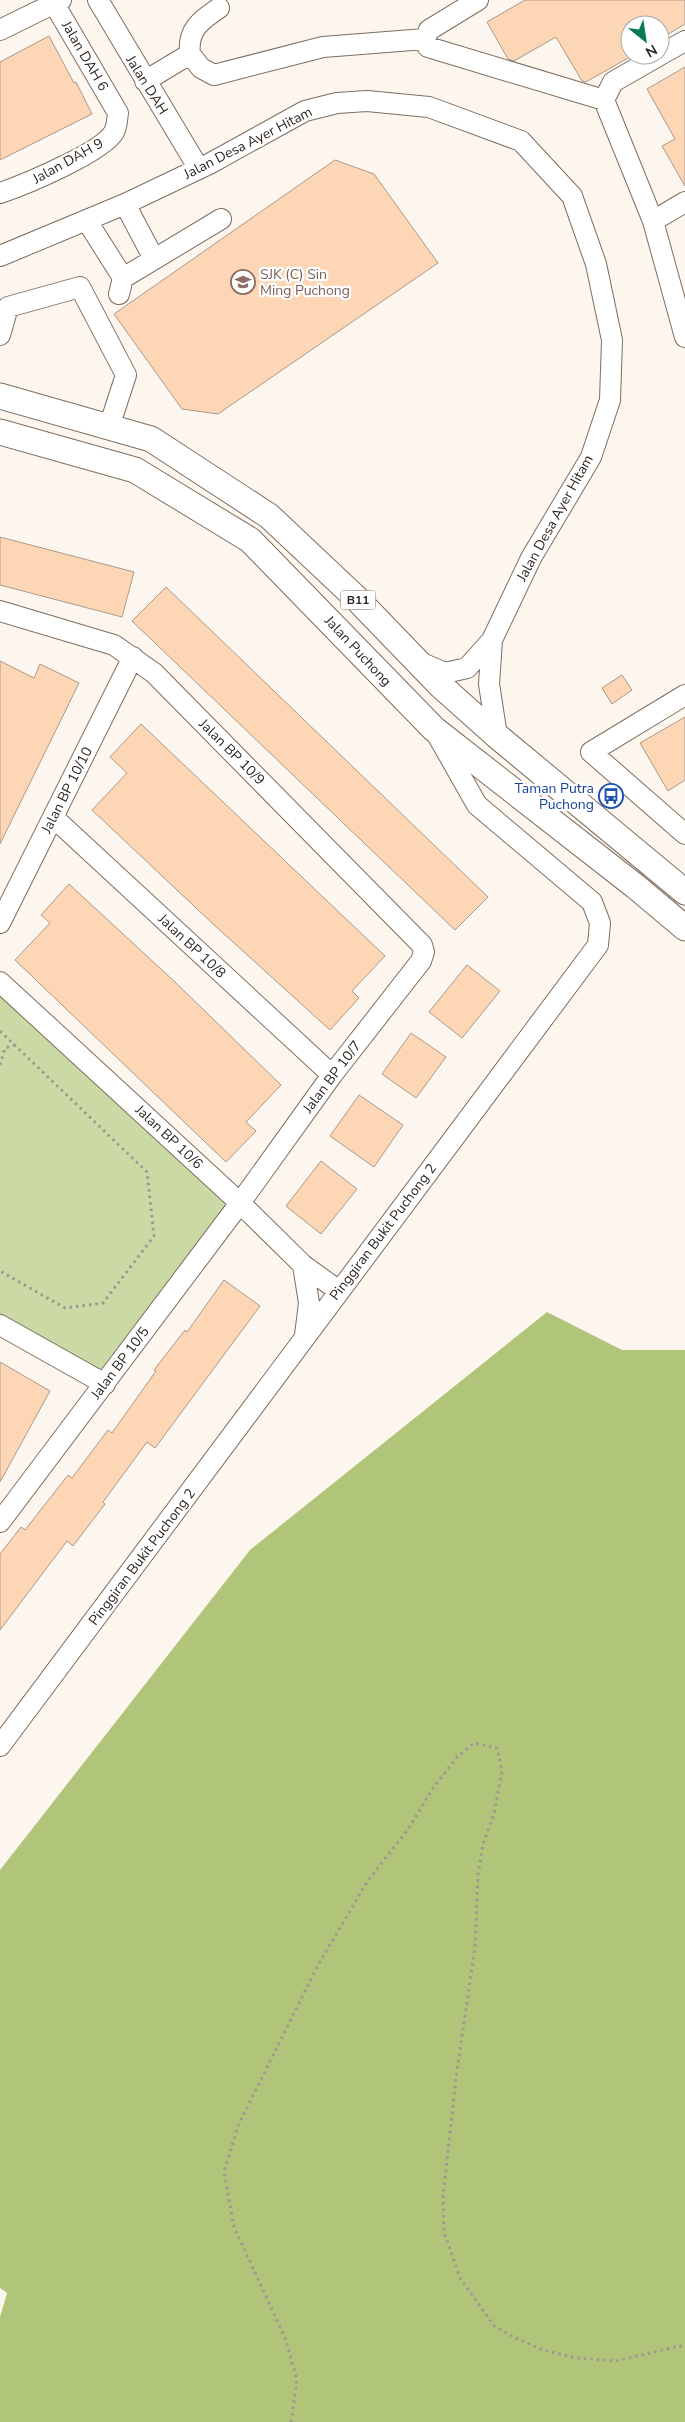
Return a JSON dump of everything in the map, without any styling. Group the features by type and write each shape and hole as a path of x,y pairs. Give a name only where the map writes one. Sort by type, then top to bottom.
{"main road":[{"name":"B11","path":"0,396 151,439 269,516 355,597 441,686 497,736 681,885"},
{"name":"Jalan Puchong","path":"0,432 135,470 250,540 434,729 635,886 685,928"}],"street":[{"name":"Jalan DAH","path":"98,0 199,169"},
{"path":"219,8 204,18 192,30 189,44 190,54 201,68 214,75 322,47 427,34 478,0"},
{"path":"0,30 56,1"},
{"name":"Jalan DAH 6","path":"56,1 118,113"},
{"path":"427,34 428,47 604,100"},
{"path":"670,49 685,41"},
{"path":"145,81 190,54"},
{"path":"604,100 614,82 643,65"},
{"path":"604,100 652,220 685,336"},
{"name":"Jalan Desa Ayer Hitam","path":"0,256 125,204 199,169 304,111 337,104 367,102 430,107 521,141 572,196 596,264 612,340 610,400 591,457 531,558 492,640 467,668 445,673 416,660"},
{"name":"Jalan DAH 9","path":"0,193 24,185 104,144 115,131 118,113"},
{"path":"652,220 685,202"},
{"path":"125,204 154,259"},
{"path":"87,220 121,286 154,259 222,218"},
{"path":"0,335 8,307 80,288 126,375 109,427"},
{"name":"Jalan BP 10/9","path":"0,611 114,644 154,673 422,945 424,952"},
{"name":"Jalan Desa Ayer Hitam","path":"492,640 489,684 497,736"},
{"name":"Jalan BP 10/10","path":"0,923 133,657"},
{"path":"685,695 591,752 685,834"},
{"name":"Pinggiran Bukit Puchong 2","path":"0,1746 598,945 600,923 592,902 477,805 434,729"},
{"name":"Jalan BP 10/8","path":"53,817 332,1075"},
{"name":"Jalan BP 10/7","path":"240,1203 332,1075 420,961 424,952"},
{"name":"Jalan BP 10/6","path":"0,982 240,1203 303,1265 339,1291"},
{"name":"Jalan BP 10/5","path":"3,1511 105,1384 240,1203"},
{"path":"303,1265 309,1303 305,1338"},
{"path":"0,1325 105,1384"}],"path":[{"path":"0,1031 147,1172 154,1236 103,1303 65,1308 0,1271"},
{"path":"0,1065 6,1048 15,1045"},
{"path":"291,2422 297,2380 286,2340 234,2227 224,2172 238,2126 317,1966 367,1882 409,1828 433,1788 457,1758 474,1743 497,1748 502,1771 494,1814 483,1844 478,1875 475,1947 456,2078 443,2196 444,2232 460,2278 495,2326 543,2350 576,2358 616,2361 679,2346 685,2347"}],"green space":[{"path":"0,983 240,1203 105,1384 0,1325"},
{"path":"547,1312 622,1350 685,1350 685,2422 0,2422 0,2317 7,2293 0,2288 0,1870 250,1550"}],"building":[{"path":"525,0 685,0 685,24 670,33 670,15 620,15 620,63 586,82 582,81 556,37 514,61 508,59 487,22"},
{"path":"49,36 92,114 0,160 0,62"},
{"path":"685,67 685,186 662,146 675,139 647,89"},
{"path":"335,160 374,174 438,263 218,414 182,409 114,314"},
{"path":"0,537 134,572 122,617 0,585"},
{"path":"166,587 488,897 455,930 132,621"},
{"path":"0,661 34,678 40,664 79,683 0,844"},
{"path":"622,675 632,690 612,704 602,688"},
{"path":"685,717 685,780 668,791 640,743"},
{"path":"141,724 385,956 352,991 359,998 330,1030 212,923 92,810 127,773 110,757"},
{"path":"69,884 175,982 281,1085 246,1122 256,1131 226,1162 15,960 50,923 41,915"},
{"path":"467,965 500,991 462,1038 429,1012"},
{"path":"411,1033 446,1057 416,1098 382,1074"},
{"path":"359,1095 403,1125 374,1167 330,1136"},
{"path":"321,1161 357,1189 321,1234 286,1206"},
{"path":"224,1280 260,1306 155,1448 147,1442 103,1502 105,1504 73,1546 67,1541 0,1630 0,1554 21,1527 25,1530 68,1475 72,1478 108,1430 112,1433 156,1371 154,1370 185,1330 187,1332"},
{"path":"0,1362 50,1391 0,1482"}],"place":[{"name":"SJK (C) Sin Ming Puchong","path":"243,282"},
{"name":"Taman Putra Puchong","path":"611,796"}]}
